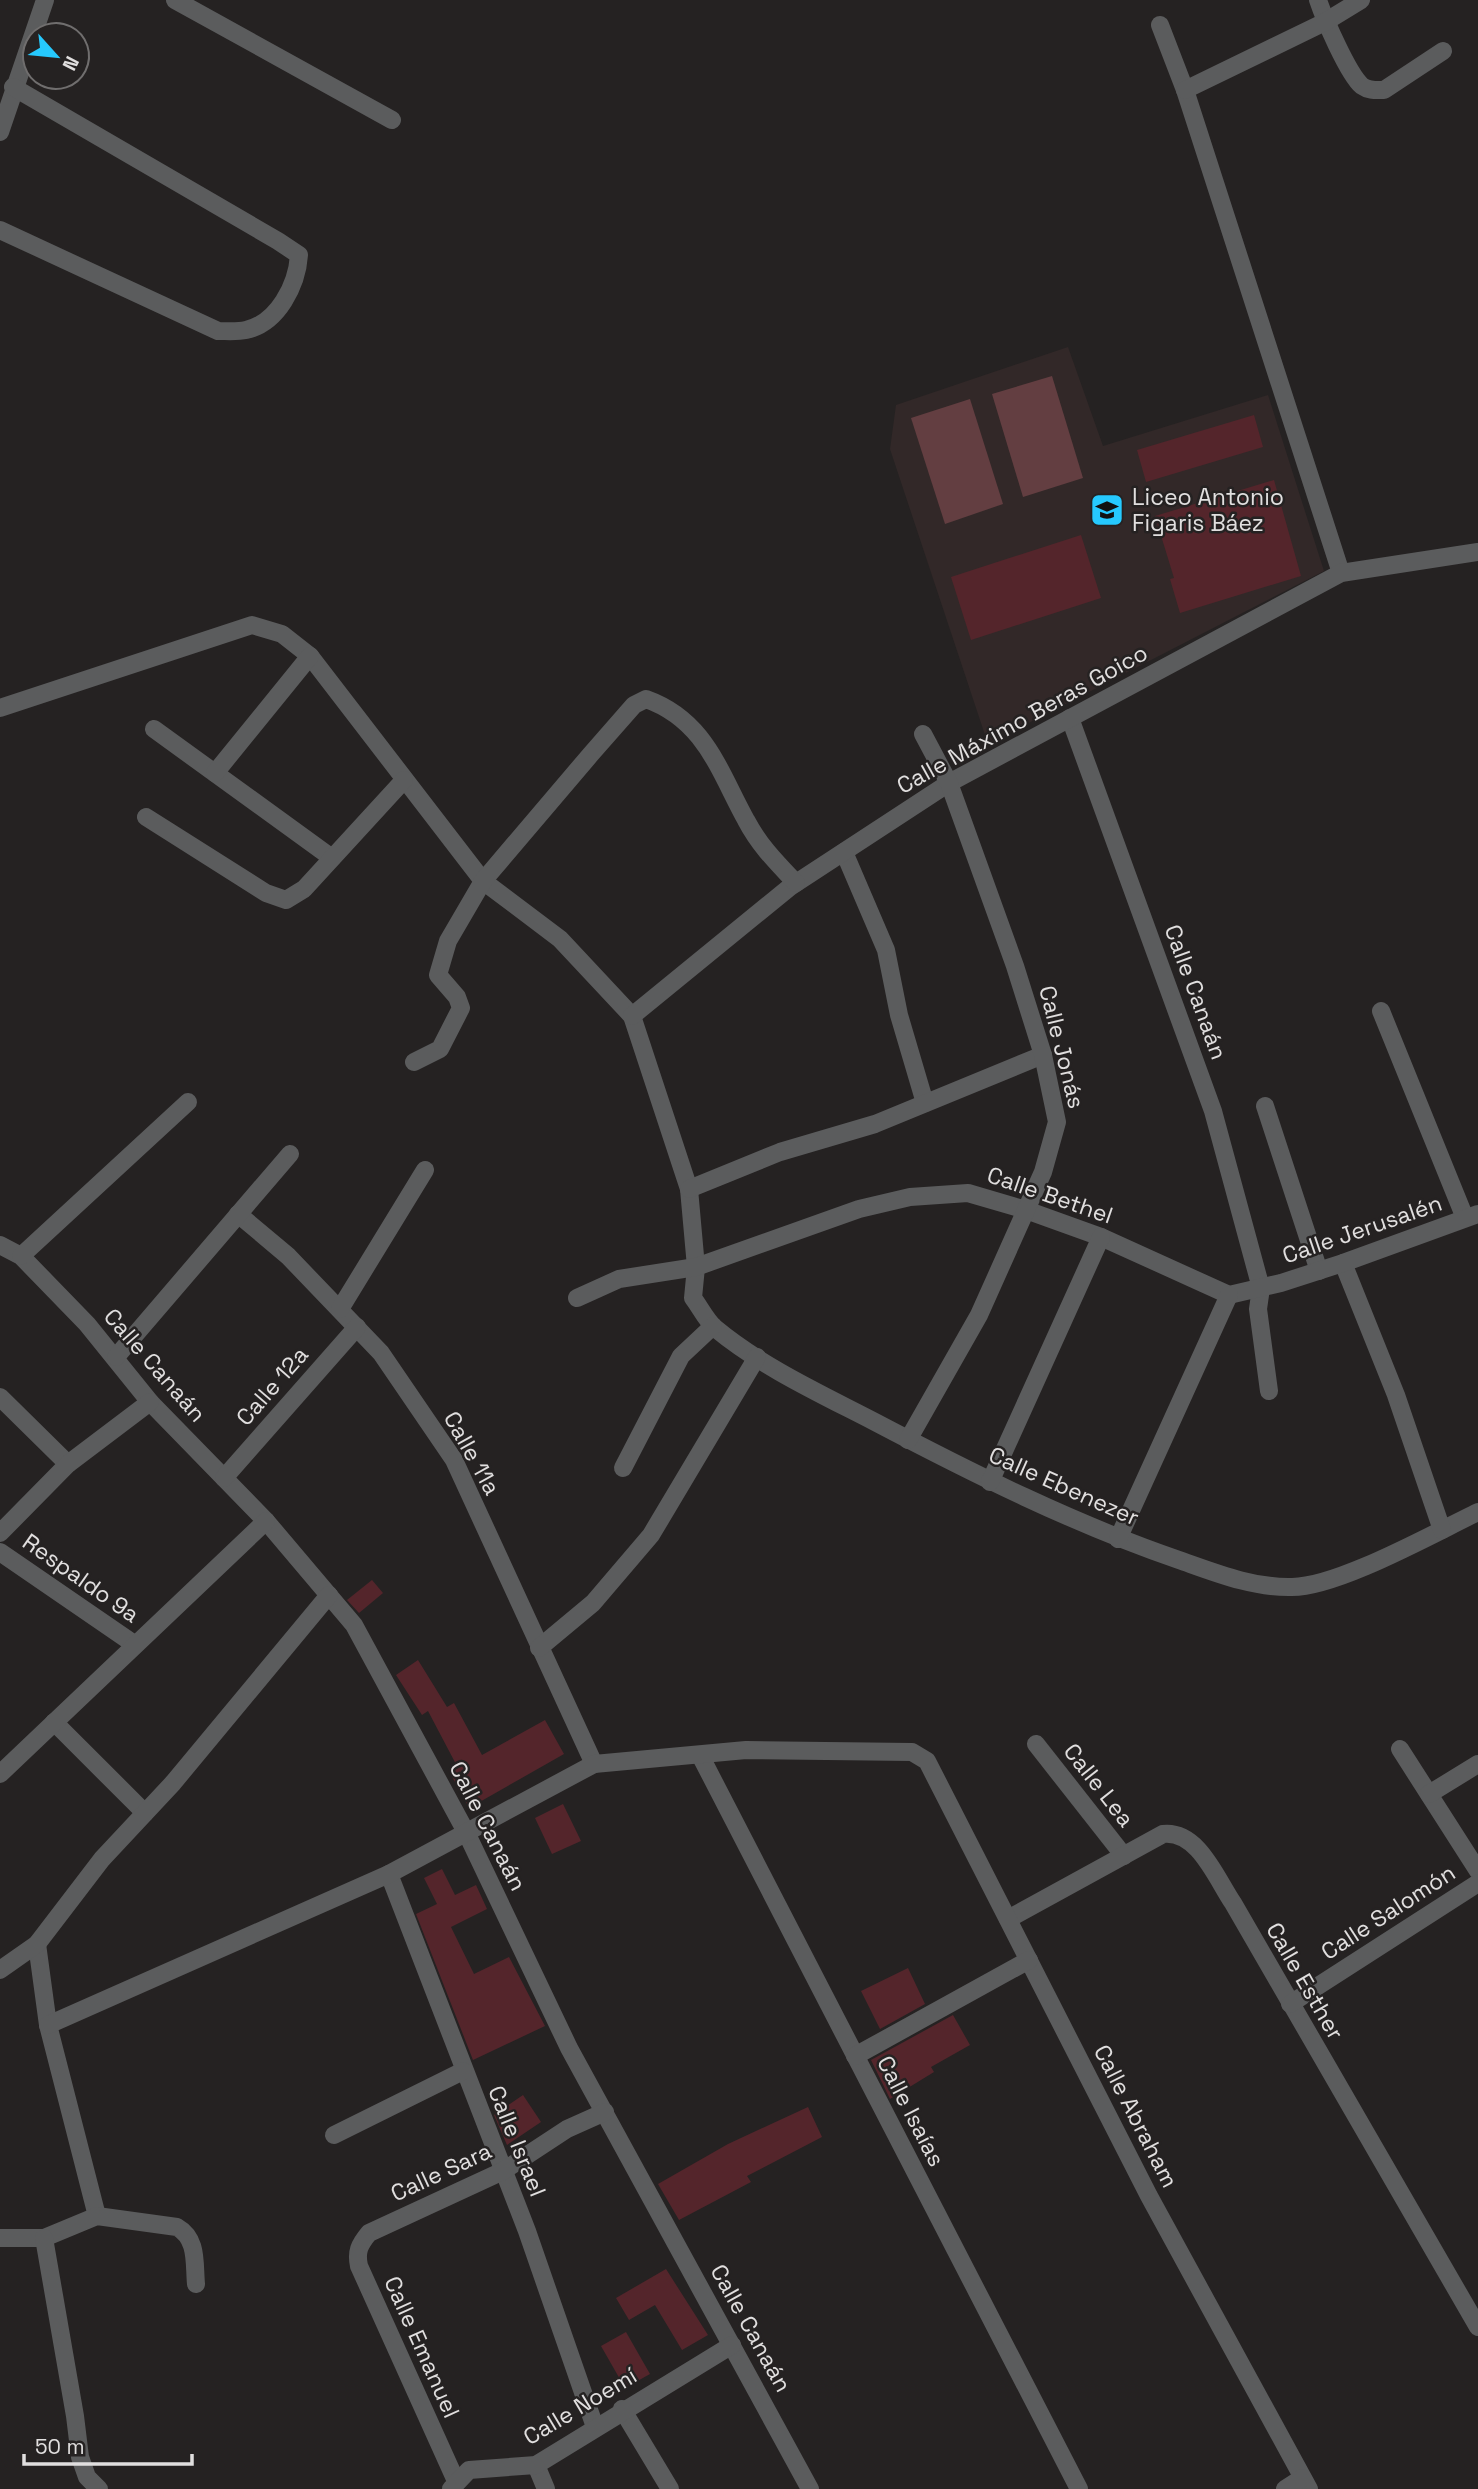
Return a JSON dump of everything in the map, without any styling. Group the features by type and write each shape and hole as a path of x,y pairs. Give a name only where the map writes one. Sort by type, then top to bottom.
{"street":[{"path":"0,132 13,87 45,0"},
{"path":"175,0 392,120"},
{"path":"1318,0 1325,22 1361,85 1372,91 1384,90 1443,51"},
{"path":"1185,90 1325,22 1361,0"},
{"path":"1160,25 1185,90 1341,573"},
{"path":"0,230 218,331 246,330 272,318 298,275 299,255 278,241 13,87"},
{"name":"Calle Máximo Beras Goico","path":"632,1016 796,883 949,783 1341,573 1478,552"},
{"path":"0,708 252,625 282,634 310,656 483,881 561,939 632,1016"},
{"path":"215,773 310,656"},
{"path":"414,1062 440,1049 461,1008 457,997 438,975 448,941 483,881 634,705 646,699 663,705 708,745 764,849 796,883"},
{"name":"Calle Canaán","path":"1070,718 1213,1111 1261,1287 1258,1308 1269,1391"},
{"path":"154,729 332,858"},
{"name":"Calle Jonás","path":"908,1440 979,1315 1044,1172 1058,1122 1043,1055 1015,966 949,783 923,734"},
{"path":"146,817 266,893 286,900 304,889 404,780"},
{"path":"844,852 886,950 899,1015 925,1103"},
{"path":"1381,1011 1471,1216"},
{"name":"Calle Ebenezer","path":"632,1016 689,1189 696,1267 693,1298 713,1326 757,1357 990,1482 1118,1539 1236,1580 1289,1587 1311,1586 1442,1530 1478,1511"},
{"path":"689,1189 780,1152 875,1124 1043,1055"},
{"path":"21,1256 188,1102"},
{"path":"1265,1106 1319,1271"},
{"path":"116,1357 290,1154"},
{"path":"340,1309 425,1170"},
{"name":"Calle Bethel","path":"577,1298 619,1279 696,1267 859,1209 910,1197 968,1193 1101,1237 1228,1295"},
{"name":"Calle 11a","path":"238,1214 288,1256 381,1353 454,1460 594,1764"},
{"name":"Calle Jerusalén","path":"1261,1287 1343,1263 1471,1216"},
{"path":"990,1482 1101,1237"},
{"name":"Calle Canaán","path":"0,1245 21,1256 116,1357 150,1402 266,1521 354,1625 466,1832 569,2048 810,2489"},
{"path":"1343,1263 1396,1395 1442,1530"},
{"path":"1118,1539 1228,1295 1261,1287"},
{"path":"623,1468 681,1356 713,1326"},
{"name":"Calle 12a","path":"224,1478 357,1327"},
{"path":"539,1648 593,1603 651,1535 700,1458 757,1357"},
{"path":"0,1397 68,1464"},
{"path":"0,1533 68,1464 150,1402"},
{"path":"0,1774 266,1521"},
{"name":"Respaldo 9a","path":"0,1552 134,1644"},
{"path":"0,1970 37,1944 103,1859 329,1595"},
{"path":"54,1722 145,1813"},
{"name":"Calle Lea","path":"1036,1744 1124,1856"},
{"path":"1400,1749 1478,1871"},
{"name":"Calle Abraham","path":"700,1755 746,1750 895,1751 912,1752 927,1761 1149,2196 1306,2483"},
{"path":"48,2025 389,1874 594,1764 700,1755"},
{"name":"Calle Isaías","path":"700,1755 1079,2489"},
{"path":"1429,1794 1478,1764"},
{"name":"Calle Esther","path":"1008,1919 1163,1834 1177,1832 1192,1841 1233,1903 1477,2324"},
{"name":"Calle Israel","path":"389,1874 503,2171 578,2374 594,2427"},
{"name":"Calle Salomón","path":"1290,2004 1478,1883"},
{"path":"37,1944 48,2025 97,2216"},
{"path":"855,2056 1028,1960"},
{"path":"334,2135 463,2071"},
{"name":"Calle Sara","path":"369,2233 503,2171 567,2129 605,2112"},
{"path":"0,2238 44,2238 97,2216 177,2227 187,2233 193,2243 195,2284"},
{"name":"Calle Emanuel","path":"369,2233 359,2245 359,2266 453,2485"},
{"path":"44,2238 80,2457 87,2477 99,2489"},
{"name":"Calle Noemí","path":"453,2485 469,2470 536,2465 622,2409 732,2345"},
{"path":"622,2409 670,2489"},
{"path":"536,2465 546,2489"},
{"path":"1285,2489 1306,2483"}],"shaded area":[{"name":"Liceo Antonio Figaris Báez","path":"1068,347 1103,446 1268,395 1324,571 988,744 890,449 896,405"},
{"path":"1052,376 1083,478 1023,497 992,394"},
{"path":"970,399 1003,504 945,524 911,418"}],"building":[{"path":"1254,415 1263,447 1146,482 1137,450"},
{"path":"1274,480 1301,576 1180,613 1170,579 1174,578 1155,516"},
{"path":"1081,535 1101,598 971,640 951,577"},
{"path":"372,1580 383,1593 359,1613 347,1600"},
{"path":"418,1660 447,1707 454,1703 482,1755 545,1720 564,1754 469,1808 450,1773 458,1768 428,1711 422,1715 396,1675"},
{"path":"563,1804 581,1841 552,1854 535,1818"},
{"path":"442,1869 455,1895 476,1885 487,1909 451,1927 474,1974 509,1957 545,2026 473,2060 416,1914 437,1904 424,1878"},
{"path":"908,1968 925,2004 880,2029 861,1991"},
{"path":"953,2015 970,2045 931,2067 934,2072 890,2099 871,2060"},
{"path":"523,2095 541,2122 507,2145 494,2115"},
{"path":"808,2107 822,2137 747,2176 751,2182 679,2220 658,2184 728,2144"},
{"path":"666,2269 708,2335 682,2350 655,2305 629,2320 616,2298"},
{"path":"626,2332 650,2374 625,2388 601,2346"}],"place":[{"name":"Liceo Antonio Figaris Báez","path":"1107,510"}]}
